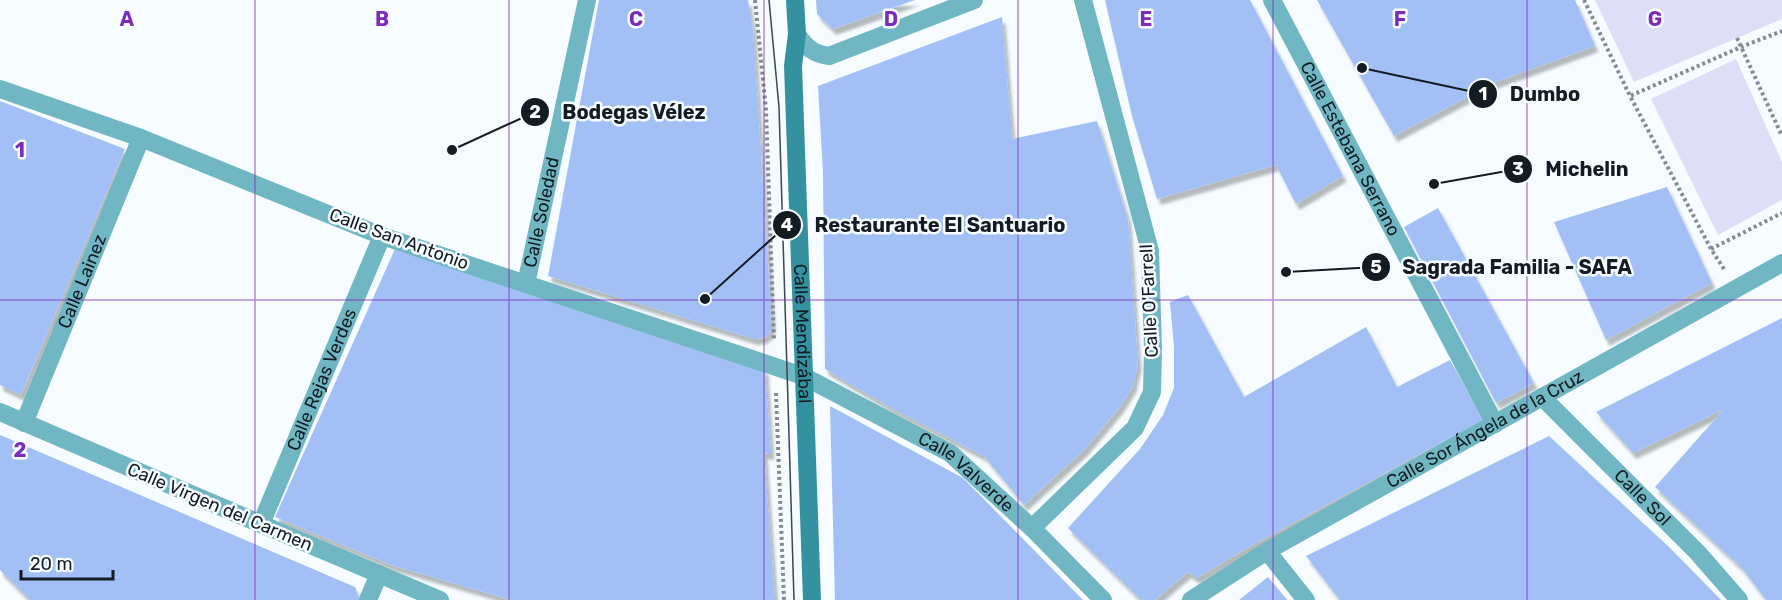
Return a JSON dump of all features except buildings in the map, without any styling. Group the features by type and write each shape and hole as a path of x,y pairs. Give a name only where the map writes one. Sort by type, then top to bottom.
{"main road":[{"name":"Calle Mendizábal","path":"795,0 797,34 793,66 812,600"}],"street":[{"name":"Calle Soledad","path":"526,285 587,0"},
{"path":"797,34 810,50 829,56 974,0"},
{"name":"Calle O'Farrell","path":"1032,528 1135,429 1152,392 1150,251 1083,0"},
{"name":"Calle Estebana Serrano","path":"1272,0 1495,424"},
{"name":"Calle San Antonio","path":"0,89 141,138 382,236 803,376"},
{"name":"Calle Lainez","path":"24,423 141,138"},
{"name":"Calle Rejas Verdes","path":"261,524 382,236"},
{"name":"Calle Sor Ángela de la Cruz","path":"1191,600 1267,551 1782,263"},
{"name":"Calle Valverde","path":"803,376 950,453 1032,528 1103,600"},
{"name":"Calle Sol","path":"1542,398 1698,553 1739,600"},
{"name":"Calle Virgen del Carmen","path":"0,412 440,600"},
{"path":"1267,551 1306,600"},
{"path":"368,600 379,574"}],"path":[{"path":"755,0 766,110 784,600"},
{"path":"1584,0 1630,96 1711,249 1727,274"},
{"path":"1630,96 1782,31"},
{"path":"1737,38 1782,136"},
{"path":"1711,249 1782,213"}],"shaded area":[{"path":"1595,0 1782,0 1782,19 1634,82"},
{"path":"1736,59 1782,162 1782,200 1718,235 1651,99"}],"tram line":[{"path":"769,0 779,107 794,600"}],"place":[{"name":"Dumbo","path":"1362,68"},
{"name":"Bodegas Vélez","path":"452,150"},
{"name":"Michelin","path":"1434,184"},
{"name":"Sagrada Familia - SAFA","path":"1286,272"},
{"name":"Restaurante El Santuario","path":"705,299"}]}
